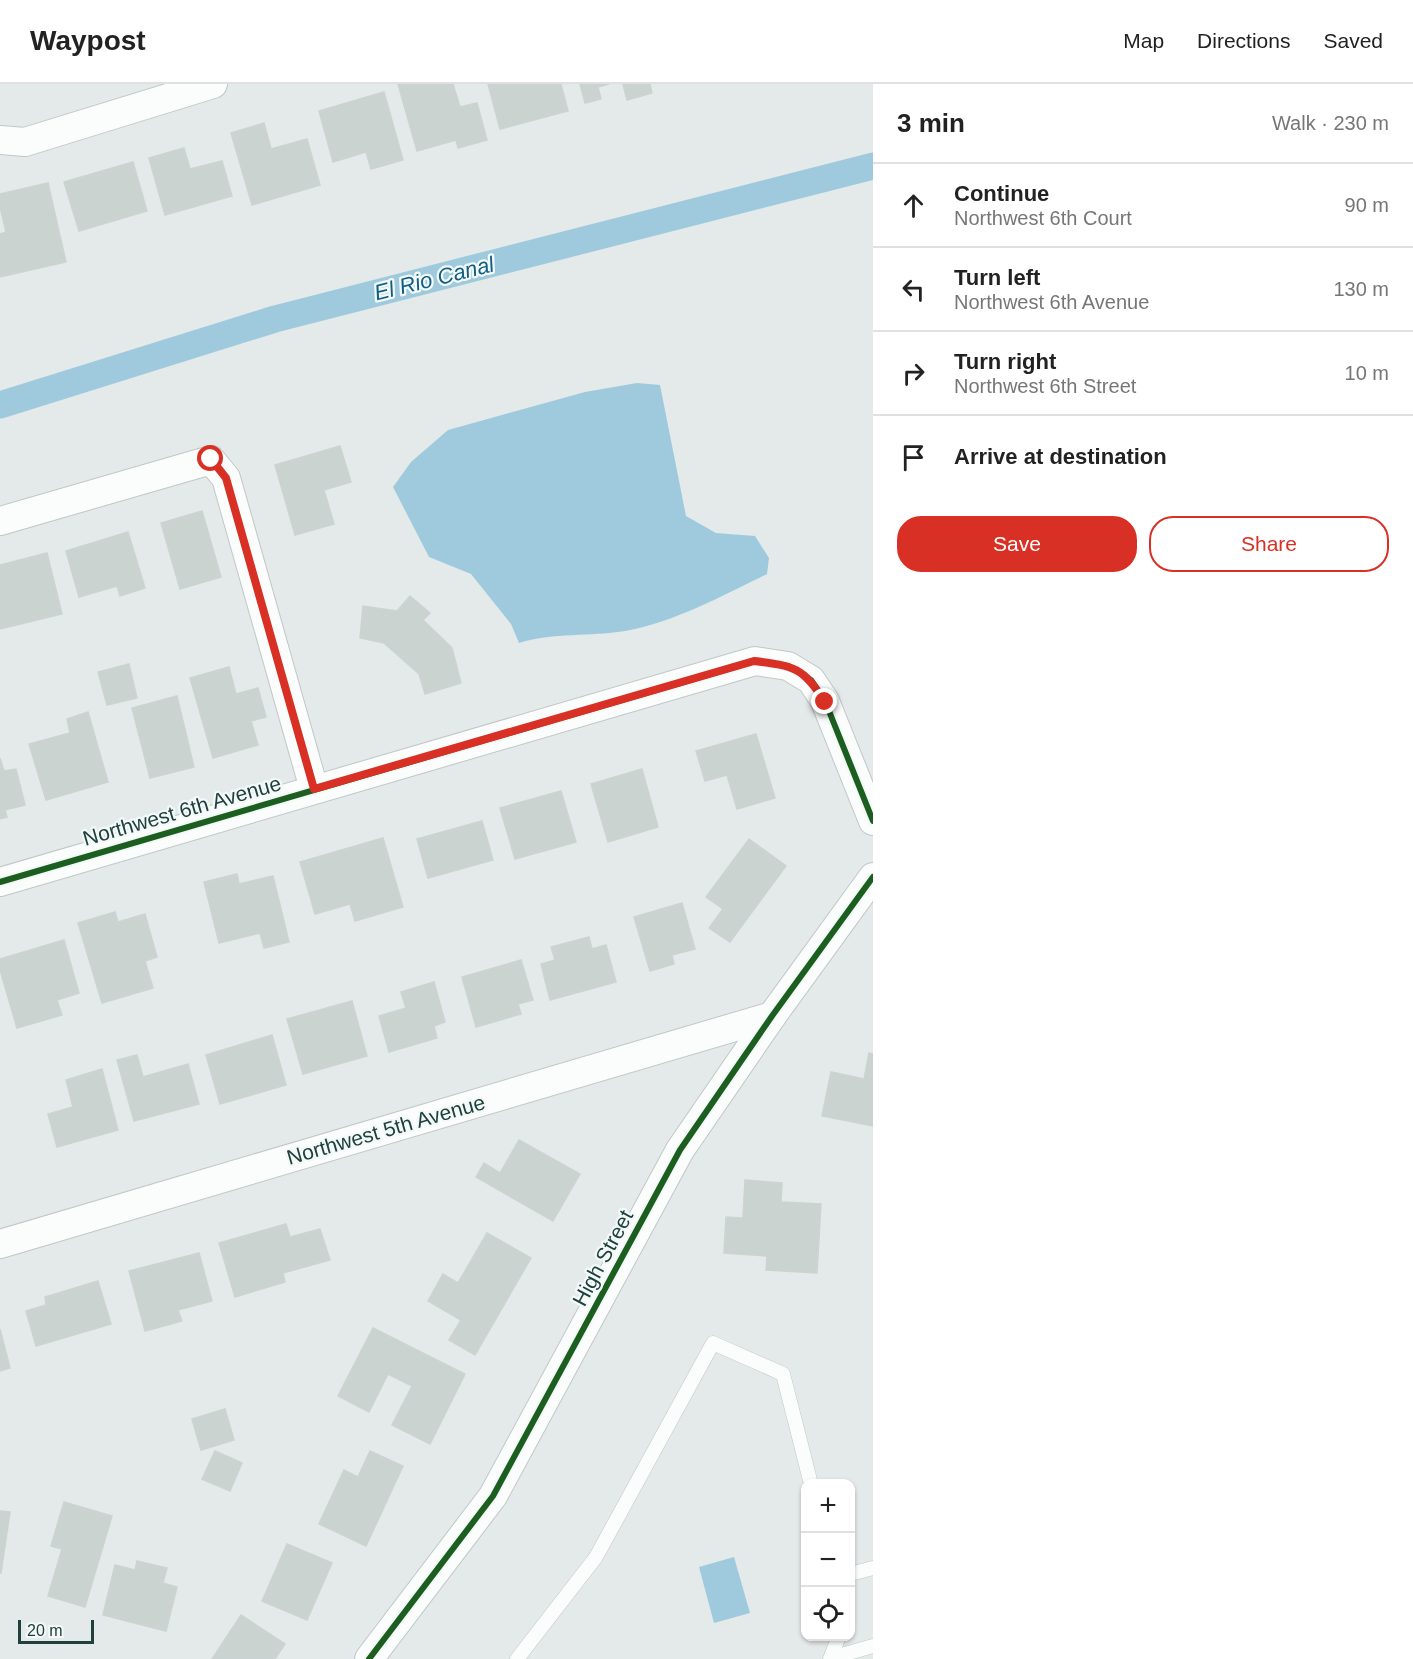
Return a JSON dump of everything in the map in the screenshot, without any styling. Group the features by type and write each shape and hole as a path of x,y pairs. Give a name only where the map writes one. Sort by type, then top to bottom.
{"street":[{"path":"0,140 25,142 213,84"},
{"path":"0,521 211,459 226,478 314,789"},
{"name":"Northwest 6th Avenue","path":"0,882 754,661 788,666 811,680 825,702 873,821"},
{"name":"High Street","path":"369,1659 493,1496 680,1150 772,1016 873,877"},
{"name":"Northwest 5th Avenue","path":"0,1244 772,1016"}],"lane":[{"path":"517,1659 596,1557 713,1343 783,1374 810,1479"},
{"path":"855,1573 873,1568"},
{"path":"830,1659 837,1641"},
{"path":"830,1659 873,1646"}],"water":[{"path":"637,383 660,385 686,516 716,533 755,536 769,558 767,574 661,622 625,631 546,637 519,643 511,624 471,574 429,557 393,487 411,462 448,430 585,392"},
{"path":"734,1557 750,1613 714,1623 699,1567"}],"building":[{"path":"398,84 453,84 460,107 477,103 487,140 458,148 456,140 417,151"},
{"path":"488,84 561,84 568,111 500,129"},
{"path":"580,84 609,84 598,87 601,99 585,103"},
{"path":"623,84 650,84 652,93 627,100"},
{"path":"384,92 403,160 371,169 366,152 333,162 319,111"},
{"path":"264,123 271,149 307,139 320,185 252,205 231,133"},
{"path":"184,148 190,169 222,161 232,196 165,215 149,158"},
{"path":"133,162 147,211 79,231 64,182"},
{"path":"48,183 66,262 0,277 0,234 6,232 0,207 0,194"},
{"path":"340,446 351,482 324,490 334,524 295,535 275,465"},
{"path":"202,511 221,577 180,589 161,523"},
{"path":"128,532 145,588 120,596 117,586 79,597 66,551"},
{"path":"47,553 62,614 0,629 0,565"},
{"path":"410,596 430,613 423,620 452,648 461,683 425,694 419,674 384,643 360,638 363,606 397,611"},
{"path":"129,664 137,698 107,705 98,672"},
{"path":"229,667 236,694 258,688 266,717 251,721 258,745 213,758 190,678"},
{"path":"177,696 194,767 150,778 132,708"},
{"path":"88,712 108,782 46,800 29,744 70,733 67,719"},
{"path":"756,734 775,798 737,809 727,775 705,781 696,751"},
{"path":"0,758 4,771 16,769 25,805 5,810 7,817 0,819"},
{"path":"642,769 658,827 608,842 591,784"},
{"path":"561,791 576,842 515,859 500,808"},
{"path":"482,821 493,860 428,878 417,839"},
{"path":"383,838 403,907 355,921 350,904 315,914 300,862"},
{"path":"749,839 786,866 730,942 709,928 723,909 706,897"},
{"path":"237,874 239,884 273,876 289,942 264,948 260,933 219,943 204,882"},
{"path":"682,903 695,949 672,955 674,964 650,971 634,917"},
{"path":"115,912 118,922 145,914 157,957 145,961 153,988 102,1003 78,923"},
{"path":"589,937 592,949 606,945 616,982 550,1000 541,964 555,960 551,947"},
{"path":"64,940 79,993 57,1000 62,1015 17,1028 0,970 0,959"},
{"path":"521,960 533,1000 518,1004 521,1014 476,1027 462,977"},
{"path":"434,982 445,1022 434,1026 437,1038 389,1052 379,1016 406,1008 401,992"},
{"path":"352,1001 367,1056 303,1074 287,1019"},
{"path":"272,1035 286,1085 220,1104 206,1055"},
{"path":"869,1053 873,1054 873,1126 822,1116 831,1072 864,1079"},
{"path":"137,1055 143,1077 188,1064 199,1104 134,1121 117,1060"},
{"path":"102,1069 118,1130 57,1147 48,1114 73,1107 66,1080"},
{"path":"519,1140 580,1174 553,1221 476,1177 484,1163 500,1173"},
{"path":"745,1180 782,1183 781,1202 821,1204 817,1273 766,1270 767,1256 724,1253 726,1217 743,1218"},
{"path":"286,1224 290,1237 320,1229 330,1260 283,1273 285,1282 235,1297 219,1243"},
{"path":"487,1233 531,1258 475,1355 449,1340 461,1320 428,1301 443,1274 458,1283"},
{"path":"199,1253 212,1301 178,1310 182,1321 145,1331 129,1271"},
{"path":"98,1281 111,1324 36,1346 26,1311 46,1305 45,1297"},
{"path":"373,1328 465,1374 430,1444 392,1425 412,1386 388,1374 369,1412 338,1396"},
{"path":"0,1329 10,1368 0,1371"},
{"path":"225,1409 234,1440 201,1450 192,1419"},
{"path":"215,1451 242,1463 230,1491 202,1479"},
{"path":"370,1451 403,1466 366,1546 319,1524 344,1470 358,1477"},
{"path":"64,1502 112,1516 85,1607 48,1596 62,1549 51,1546"},
{"path":"0,1511 10,1512 1,1573 0,1573"},
{"path":"287,1544 332,1563 307,1620 262,1601"},
{"path":"137,1561 167,1568 163,1583 177,1587 166,1631 103,1615 115,1565 135,1570"},
{"path":"241,1615 285,1644 275,1659 212,1659"}],"waterway":[{"name":"El Rio Canal","path":"0,405 275,319 873,166"}],"cycle path":[{"path":"0,882 755,661 788,666 811,680 825,701 873,821"},
{"path":"369,1659 493,1496 680,1150 772,1016 873,877"}],"route":[{"path":"211,459 226,478 314,789 754,661 788,666 811,680 825,702"}]}
